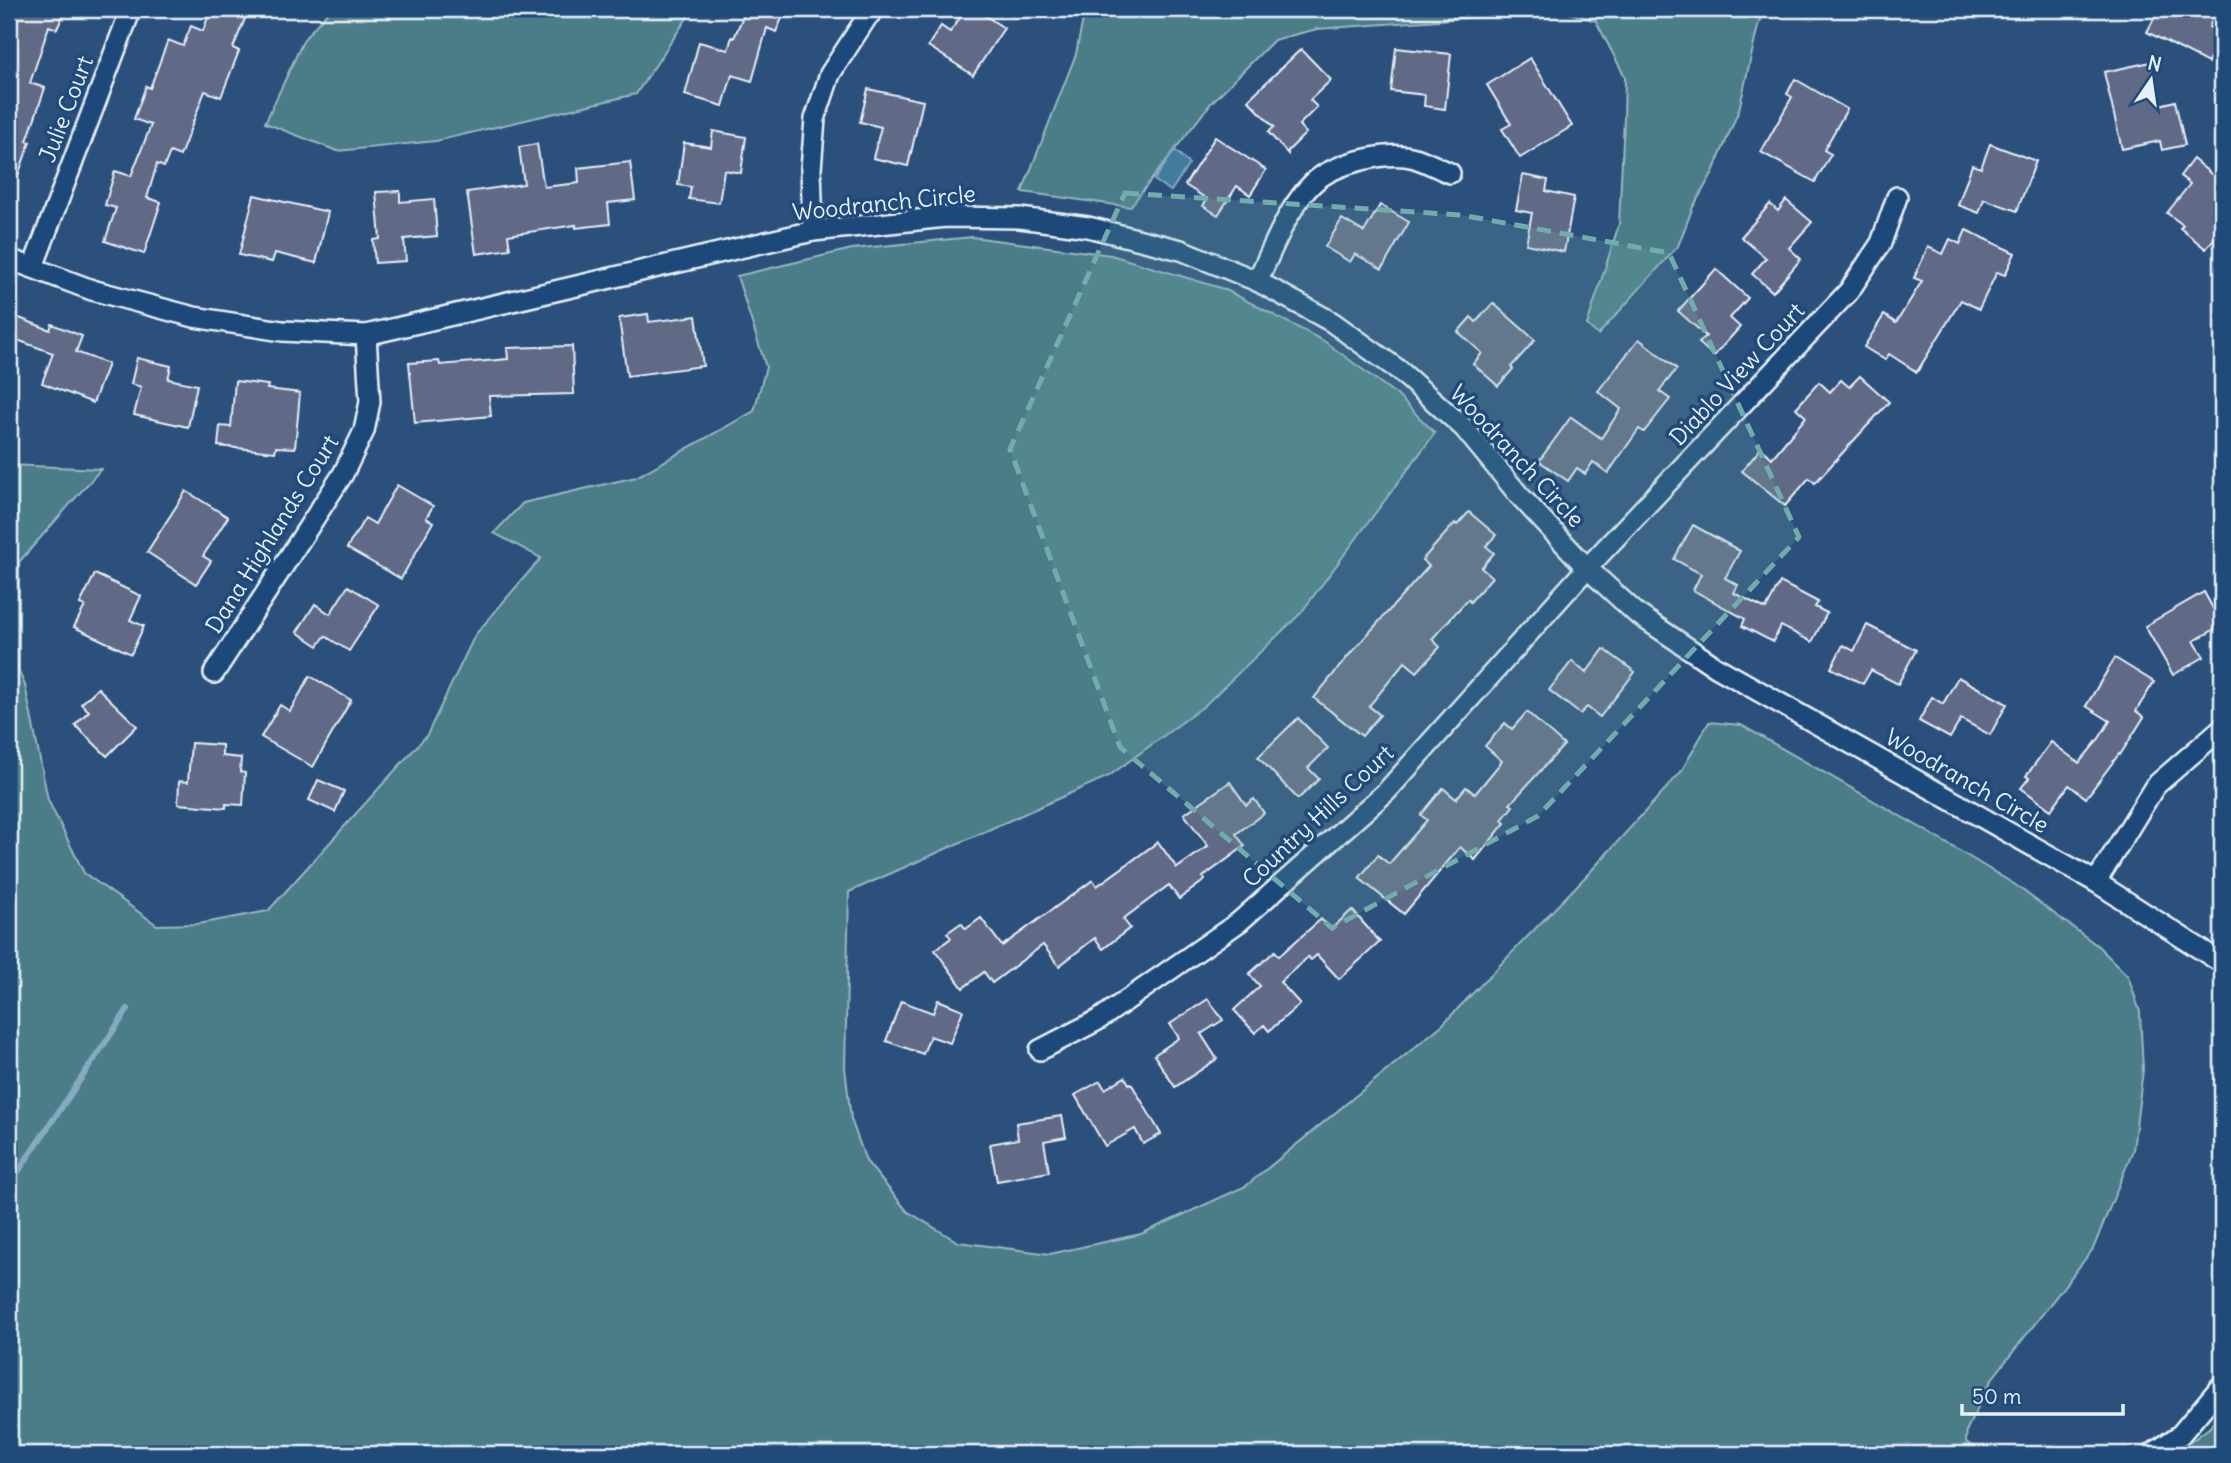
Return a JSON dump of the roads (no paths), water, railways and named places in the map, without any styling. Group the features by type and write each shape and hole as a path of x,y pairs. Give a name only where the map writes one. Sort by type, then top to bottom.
{"street":[{"name":"Julie Court","path":"33,267 131,9"},
{"path":"813,231 811,169 815,119 830,74 875,9"},
{"path":"1257,281 1293,210 1314,182 1344,166 1376,156 1413,158 1450,173"},
{"name":"Diablo View Court","path":"1587,568 1849,291 1881,243 1897,197"},
{"name":"Woodranch Circle","path":"9,259 92,290 194,317 282,331 366,335 813,231 946,217 1020,218 1088,227 1181,250 1257,281 1332,322 1400,371 1464,428 1519,495 1587,568 1636,613 1716,667 2095,882 2222,963"},
{"name":"Dana Highlands Court","path":"214,673 343,474 364,431 370,402 366,335"},
{"name":"Country Hills Court","path":"1040,1050 1098,1020 1248,914 1387,792 1587,568"},
{"path":"2095,882 2155,786 2222,728"},
{"path":"2152,1454 2180,1435 2222,1385"}],"water":[{"path":"1175,150 1189,164 1171,191 1154,180"}],"waterway":[{"path":"9,1185 128,1009"}]}
